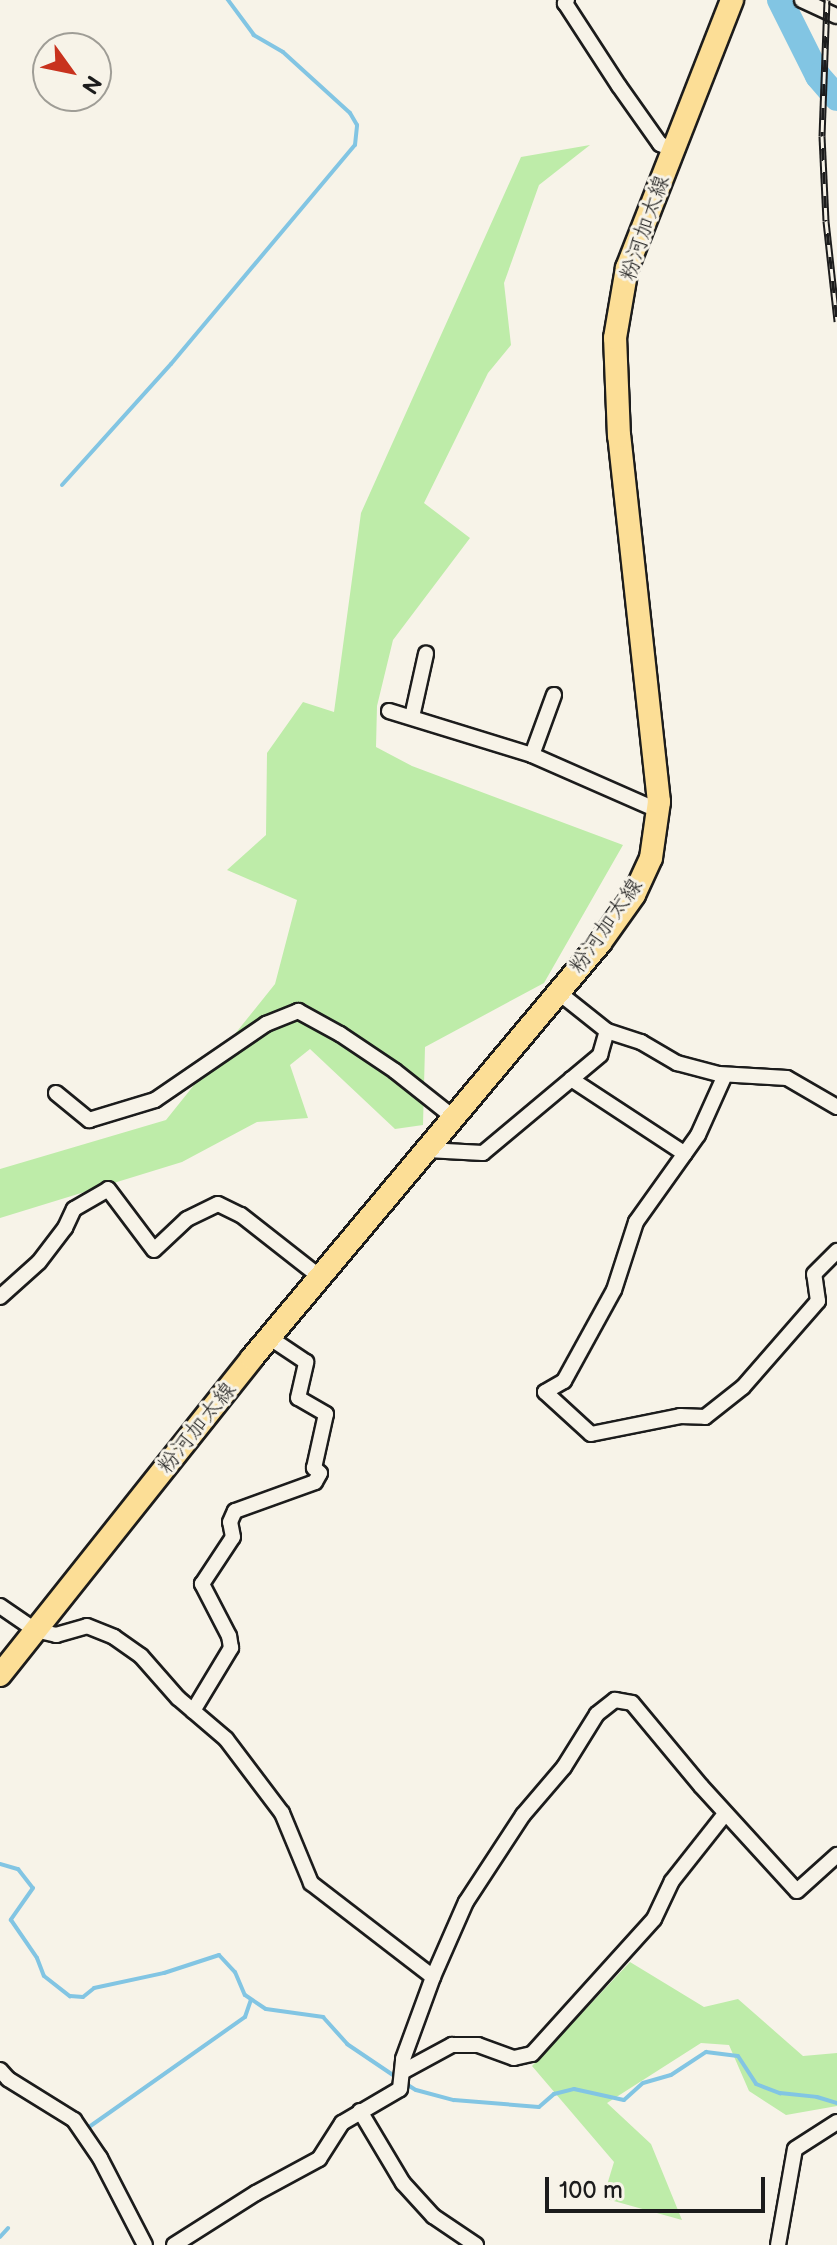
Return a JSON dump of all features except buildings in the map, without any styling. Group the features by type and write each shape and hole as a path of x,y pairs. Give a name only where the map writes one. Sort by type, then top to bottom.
{"main road":[{"name":"粉河加太線","path":"0,1675 320,1277 600,943 634,895 651,858 657,810 619,436 615,338 627,268 732,0"}],"street":[{"path":"567,0 565,3 660,144 674,150"},
{"path":"802,0 837,16"},
{"path":"412,717 426,654"},
{"path":"532,755 554,695"},
{"path":"389,711 532,755 657,810"},
{"path":"558,992 607,1031 641,1042 677,1063 725,1075 787,1078 837,1107"},
{"path":"56,1093 89,1120 155,1100 266,1024 298,1011 340,1034 395,1071 453,1117"},
{"path":"427,1150 483,1153 600,1055 607,1031"},
{"path":"725,1075 698,1135 636,1222 614,1290 564,1381 545,1392 591,1434 680,1416 705,1417 743,1387 818,1301 814,1274 837,1251"},
{"path":"571,1079 685,1154"},
{"path":"0,1297 39,1262 65,1228 74,1209 108,1189 154,1250 187,1219 218,1204 241,1215 320,1277"},
{"path":"193,1711 231,1648 202,1584 233,1537 230,1522 235,1511 315,1482 320,1473 314,1468 326,1414 298,1398 306,1362 270,1338"},
{"path":"0,1606 35,1630 56,1635 87,1626 114,1637 141,1656 193,1711 226,1739 282,1813 311,1883 433,1977"},
{"path":"174,2245 256,2193 319,2159 342,2123 400,2089 402,2072 433,1977 466,1902 523,1815 564,1767 597,1714 615,1700 632,1703 725,1814 797,1891 837,1855"},
{"path":"402,2072 452,2045 478,2045 514,2058 532,2054 654,1919 672,1881 725,1814"},
{"path":"0,2070 8,2079 74,2120 81,2128 145,2245"},
{"path":"360,2111 403,2183 433,2216 476,2245"},
{"path":"778,2245 795,2149 837,2122"}],"green space":[{"path":"590,145 539,185 504,283 511,345 488,373 424,503 470,538 393,640 377,706 376,747 412,766 623,845 544,983 425,1047 423,1125 395,1129 310,1049 290,1065 308,1118 257,1122 182,1162 0,1218 0,1169 166,1120 275,984 297,900 227,870 266,835 267,753 303,702 334,712 361,513 521,157"},
{"path":"630,1962 704,2007 738,1999 803,2056 837,2053 837,2106 786,2115 749,2091 729,2045 701,2043 607,2103 651,2144 682,2220 603,2198 614,2162 532,2066"}],"waterway":[{"path":"62,485 171,364 355,145 357,125 350,113 283,52 254,35 228,0"},
{"path":"780,0 818,76 837,98"},
{"path":"0,1864 18,1869 33,1888 11,1920 37,1958 44,1976 70,1996 83,1997 94,1988 164,1973 219,1955 235,1972 245,1995 266,2009 323,2017 347,2044 396,2077"},
{"path":"89,2127 245,2017 251,2000"},
{"path":"403,2082 416,2090 454,2100 539,2107 554,2094 574,2089 624,2100 643,2083 671,2075 706,2052 738,2056 756,2084 780,2093 817,2097 837,2103"},
{"path":"0,2237 8,2228"}],"railway":[{"path":"827,0 822,136 826,221 837,321"}]}
